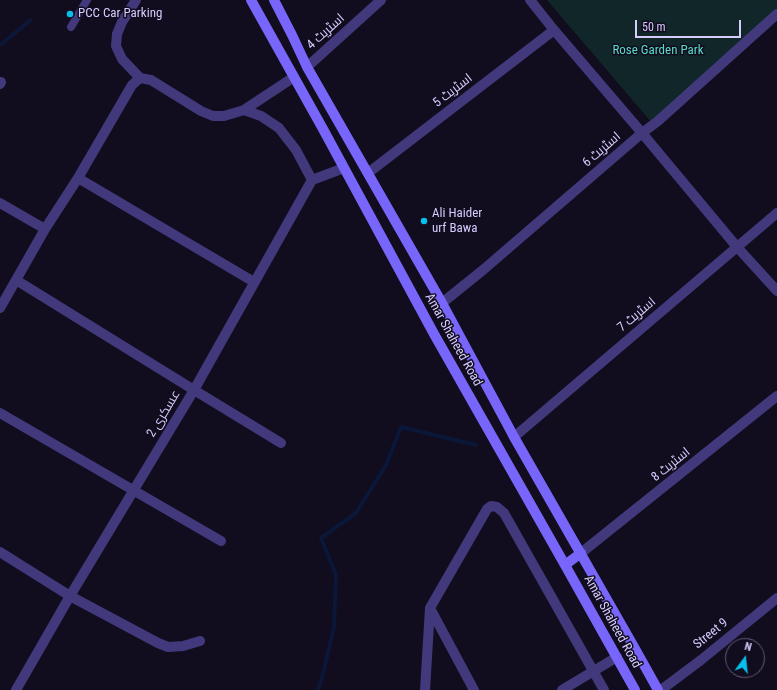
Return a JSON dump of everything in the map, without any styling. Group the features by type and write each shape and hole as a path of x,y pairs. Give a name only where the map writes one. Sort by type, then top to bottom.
{"main road":[{"name":"Amar Shaheed Road","path":"251,0 434,334 636,690"},
{"name":"Amar Shaheed Road","path":"274,0 307,67 442,303 514,437 658,690"},
{"path":"566,565 581,553"}],"street":[{"path":"136,0 122,22 117,34 116,46 122,59 140,78 151,80 201,111 213,116 224,116 244,110 294,77"},
{"name":"اسٹریٹ 4","path":"307,67 381,0"},
{"path":"530,0 737,247 777,291"},
{"name":"اسٹریٹ 6","path":"442,303 658,121 777,14"},
{"name":"اسٹریٹ 5","path":"368,173 554,30"},
{"path":"0,308 45,229 78,178 132,85 140,78"},
{"path":"244,110 261,116 279,128 296,150 312,180 344,168"},
{"path":"78,178 254,282"},
{"name":"عسکری 2","path":"16,690 70,596 194,390 312,180"},
{"path":"0,202 45,229"},
{"name":"اسٹریٹ 7","path":"514,437 777,213"},
{"path":"16,280 281,443"},
{"name":"اسٹریٹ 8","path":"581,553 777,396"},
{"path":"0,413 221,541"},
{"path":"425,690 430,608 487,509 491,506 497,507 504,513 604,690"},
{"path":"0,552 70,596 158,643 168,647 183,646 200,641"},
{"name":"Street 9","path":"661,690 777,598"},
{"path":"430,608 474,690"},
{"path":"562,690 617,657"}],"lane":[{"path":"71,27 87,0"}],"green space":[{"name":"Rose Garden Park","path":"547,0 777,0 777,17 652,123"}],"waterway":[{"path":"0,45 31,20"},
{"path":"318,690 334,627 336,575 321,538 356,513 386,465 401,427 476,445"}],"place":[{"name":"PCC Car Parking","path":"70,14"},
{"name":"Ali Haider urf Bawa","path":"424,221"}]}
